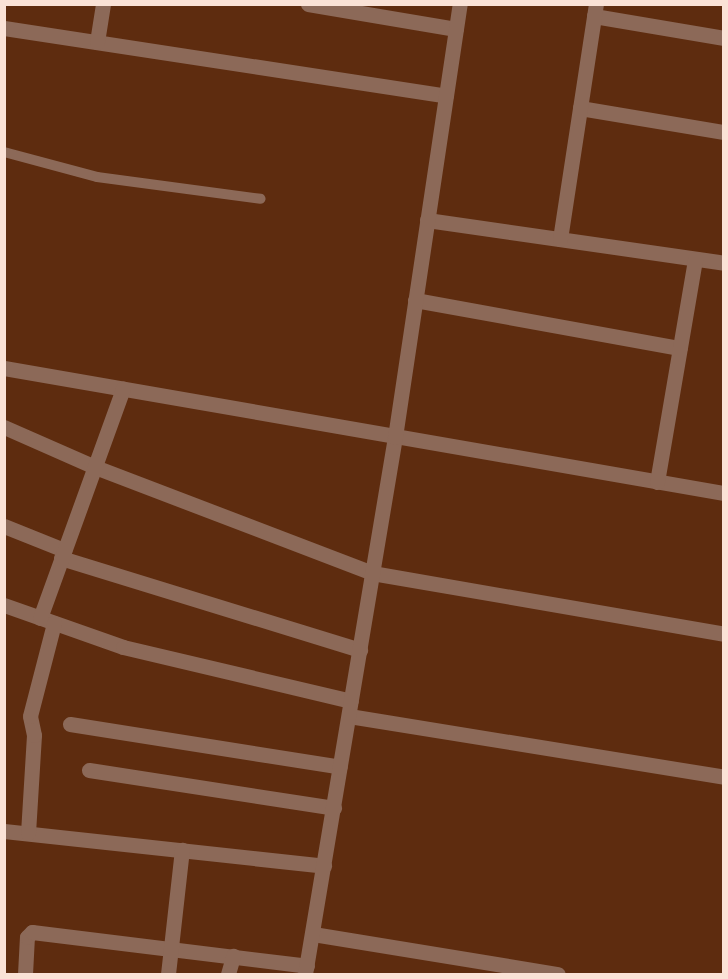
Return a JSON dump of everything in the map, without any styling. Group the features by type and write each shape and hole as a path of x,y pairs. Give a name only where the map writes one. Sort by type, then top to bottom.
{"street":[{"path":"97,42 103,4"},
{"path":"308,4 456,28"},
{"path":"24,975 27,937 32,932 172,947 306,970 395,437 460,4"},
{"path":"560,239 595,10 723,38"},
{"path":"4,28 446,96"},
{"path":"580,108 723,132"},
{"path":"427,220 723,263"},
{"path":"657,482 695,259"},
{"path":"415,300 680,348"},
{"path":"4,369 723,493"},
{"path":"28,833 34,735 30,716 47,620 63,554 123,389"},
{"path":"4,427 95,467 372,573 723,634"},
{"path":"4,526 63,554 360,650"},
{"path":"4,605 123,647 350,709 723,777"},
{"path":"70,724 340,767"},
{"path":"89,770 334,808"},
{"path":"4,831 324,866"},
{"path":"168,975 182,850"},
{"path":"313,933 558,975"},
{"path":"228,975 233,956"}],"lane":[{"path":"4,152 97,177 261,199"}]}
